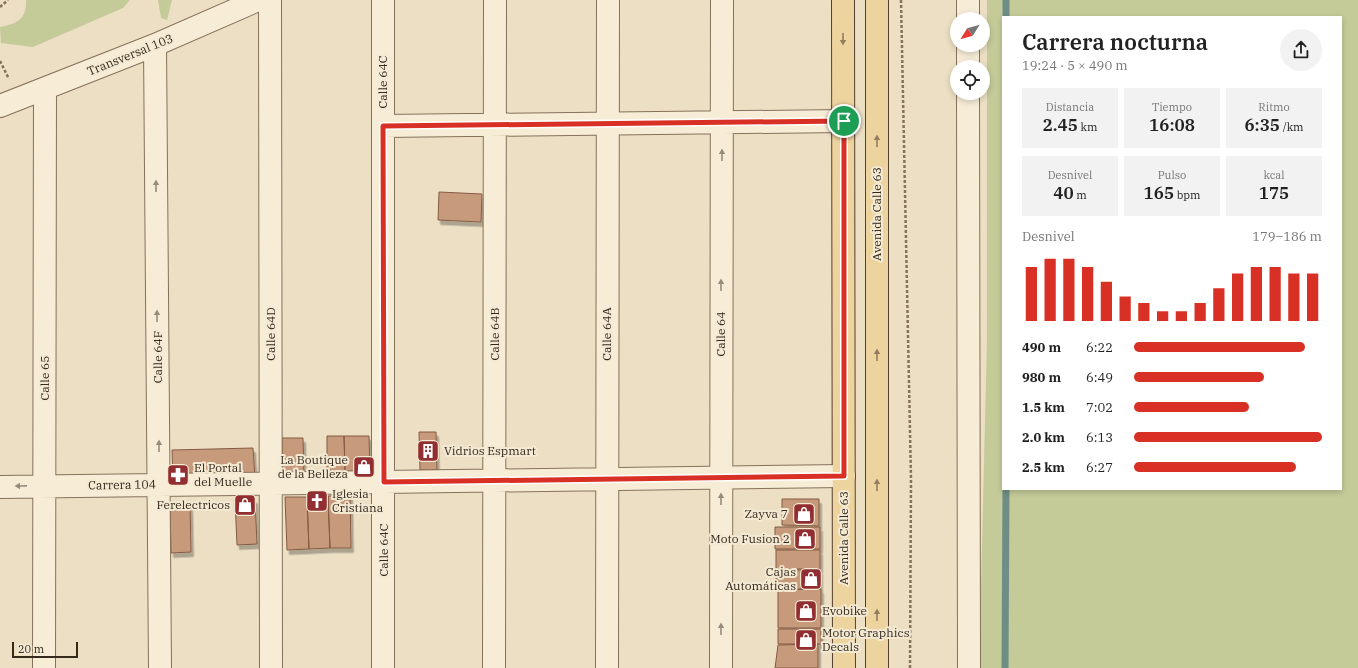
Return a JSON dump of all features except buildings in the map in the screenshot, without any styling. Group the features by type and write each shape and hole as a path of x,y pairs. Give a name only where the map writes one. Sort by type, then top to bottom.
{"main road":[{"name":"Avenida Calle 63","path":"843,0 844,668"},
{"name":"Avenida Calle 63","path":"877,0 877,668"}],"street":[{"name":"Transversal 103","path":"0,106 155,45 258,0"},
{"name":"Calle 64D","path":"270,0 271,668"},
{"name":"Calle 64C","path":"383,0 384,668"},
{"name":"Calle 64B","path":"494,668 496,0"},
{"name":"Calle 64A","path":"607,668 608,0"},
{"name":"Calle 64","path":"721,668 722,0"},
{"path":"968,0 968,12"},
{"name":"Calle 64F","path":"155,45 160,668"},
{"name":"Calle 65","path":"44,668 45,89"},
{"path":"968,100 969,668"},
{"path":"383,126 844,121"},
{"name":"Carrera 104","path":"0,487 844,476"}],"path":[{"path":"0,7 8,0"},
{"path":"901,0 911,479 910,668"}],"green space":[{"path":"26,0 130,0 123,8 33,47 1,43 0,27 20,20 25,12"},
{"path":"158,0 172,0 167,20 161,18"},
{"path":"987,0 1358,0 1358,668 981,668 981,587 987,338 987,100 990,100 990,60 987,60 987,52 990,52 990,12 987,12"}],"waterway":[{"path":"1006,0 1006,16"},
{"path":"1005,668 1006,490"}],"place":[{"name":"Vidrios Espmart","path":"428,451"},
{"name":"La Boutique de la Belleza","path":"364,467"},
{"name":"El Portal del Muelle","path":"178,475"},
{"name":"Iglesia Cristiana","path":"317,501"},
{"name":"Ferelectricos","path":"245,505"},
{"name":"Zayva 7","path":"804,514"},
{"name":"Moto Fusion 2","path":"805,539"},
{"name":"Cajas Automáticas","path":"811,579"},
{"name":"Evobike","path":"806,611"},
{"name":"Motor Graphics Decals","path":"806,640"}],"route":[{"path":"844,121 844,476 384,482 383,126 844,121"}]}
